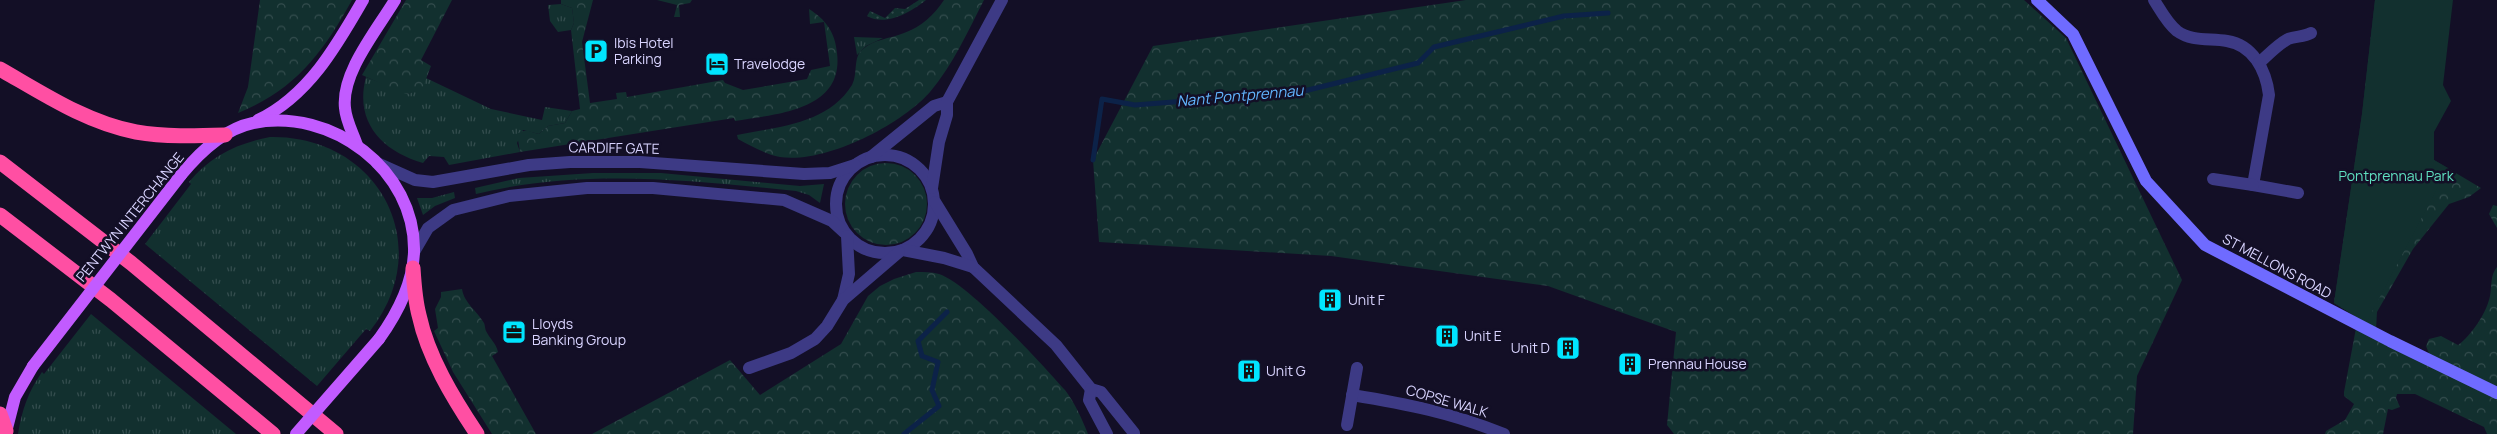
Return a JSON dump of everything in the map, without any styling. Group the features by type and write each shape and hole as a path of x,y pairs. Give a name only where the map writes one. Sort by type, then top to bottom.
{"highway":[{"path":"0,69 95,120 113,126 167,136 224,135"},
{"path":"0,162 146,275 336,434"},
{"path":"0,214 111,300 274,434"},
{"path":"413,268 417,308 428,344 446,382 477,434"},
{"path":"0,414 6,433"}],"main road":[{"path":"254,123 290,100 311,80 363,0"},
{"path":"357,145 344,107 348,82 354,66 395,0"},
{"name":"ST MELLONS ROAD","path":"2037,0 2073,34 2146,181 2206,245 2390,341 2497,393"},
{"name":"PENTWYN INTERCHANGE","path":"6,433 14,397 33,366 180,175 203,151 224,135 254,123 305,123 328,130 357,145 393,181 405,204 412,233 414,252 413,268 396,311 379,338 296,434"}],"street":[{"name":"CARDIFF GATE","path":"932,188 939,142 947,115 947,102 1002,0"},
{"path":"2154,0 2167,20 2178,32 2195,38 2235,43 2252,54 2259,63 2268,84 2269,95 2253,186"},
{"path":"2259,63 2286,40 2296,36 2305,37 2311,33"},
{"name":"CARDIFF GATE","path":"377,163 414,180 433,182 529,165 570,162 640,162 804,174 830,173 855,165 870,157 934,106 947,102"},
{"name":"CARDIFF GATE","path":"843,300 901,251 917,242 928,229 934,213 935,202 932,188 921,170 907,160 892,155 870,157"},
{"name":"CARDIFF GATE","path":"843,300 848,274 846,234 838,218 836,203 838,190 844,177 855,165"},
{"path":"2213,179 2298,194"},
{"path":"414,252 428,228 453,210 510,196 587,188 653,188 784,200 832,221 864,249 882,254 901,251 944,258 972,267 1056,345 1091,389 1101,392 1136,434"},
{"path":"935,202 967,254 972,267"},
{"path":"749,368 791,353 815,339 827,326 843,300"},
{"path":"1347,425 1357,368"},
{"path":"1091,389 1089,400 1107,434"},
{"name":"COPSE WALK","path":"1352,394 1420,406 1456,416 1504,434"}],"green space":[{"path":"260,0 352,0 330,37 306,68 276,93 238,113 248,87"},
{"path":"406,0 452,0 421,60 431,66 423,87 409,94 402,93 362,75"},
{"path":"561,0 593,0 582,42 590,103 617,99 616,93 626,92 627,97 723,80 725,83 743,90 807,79 811,70 830,66 824,22 810,24 809,9 825,22 832,33 837,53 836,72 830,87 819,98 787,112 735,121 734,118 520,152 517,134 526,131 539,134 548,126 565,123 572,111 580,109 571,30 574,23 572,8 561,4"},
{"path":"657,0 692,0 690,3 679,5 680,17 674,17 677,5"},
{"path":"919,0 926,0 898,17 882,20 867,16 870,11 885,18 895,8 905,9"},
{"path":"944,0 984,0 946,71 930,92 901,117 861,140 840,148 798,158 774,156 738,139 737,135 801,122 830,108 842,98 852,85 857,57 862,50 877,41 898,35 921,24 936,11"},
{"path":"1466,0 2024,0 2066,38 2182,280 2137,376 2133,434 1674,434 1667,425 1676,332 1548,286 1331,256 1099,242 1093,160 1153,46"},
{"name":"Pontprennau Park","path":"2375,0 2434,160 2481,188 2469,197 2449,204 2413,249 2377,312 2376,329 2334,303 2362,114"},
{"name":"Pontprennau Park","path":"2375,0 2453,0 2443,85 2451,101 2434,132 2434,160 2448,168 2366,323 2334,303 2362,114"},
{"path":"561,4 572,8 574,23 571,30 558,32 550,21 548,5"},
{"path":"854,37 883,38 866,46 857,55"},
{"path":"366,77 409,94 418,88 426,78 491,109 542,120 545,107 572,111 565,123 548,126 539,134 523,130 517,143 520,152 449,165 444,157 429,156 423,163 395,151 375,132 368,121 364,108 363,93"},
{"path":"270,137 308,141 341,154 367,175 386,201 397,231 398,264 390,298 370,331 366,329 317,386 145,244 191,184 189,182 206,165 236,147"},
{"path":"886,163 902,167 915,175 923,188 927,204 923,220 915,233 902,241 886,245 870,241 857,233 849,220 845,204 849,188 857,175 870,167"},
{"path":"593,173 661,173 800,186 824,184 820,203 809,195 796,191 676,180 595,179 555,181 476,194 475,188 519,178"},
{"path":"454,192 455,198 435,206 423,215 417,198 432,198"},
{"path":"2493,205 2497,206 2497,228 2489,214"},
{"path":"2497,267 2497,434 2487,434 2484,427 2415,394 2397,394 2396,398 2400,407 2392,410 2388,409 2383,434 2325,434 2326,431 2345,420 2354,404 2344,396 2344,392 2356,328 2430,356 2426,346 2429,339 2441,336 2458,345 2473,330 2486,309 2490,296 2492,277"},
{"path":"916,272 939,274 968,292 986,308 1065,390 1081,417 1088,434 592,434 730,360 760,395 841,344 868,296 880,286"},
{"path":"462,289 465,299 481,319 496,346 498,352 492,356 536,434 492,434 453,372 434,331 438,328 435,309 441,297 441,292"},
{"path":"91,314 236,434 18,434 26,402 37,379 42,372 44,374"}],"waterway":[{"name":"Nant Pontprennau","path":"1093,160 1102,99 1135,105 1300,92 1418,63 1434,47 1564,16 1608,13"},
{"name":"Nant Pontprennau","path":"904,434 939,406 932,390 938,362 922,356 918,341 947,312"}],"place":[{"name":"Ibis Hotel Parking","path":"596,51"},
{"name":"Travelodge","path":"717,64"},
{"name":"Unit F","path":"1330,300"},
{"name":"Lloyds Banking Group","path":"514,332"},
{"name":"Unit E","path":"1447,336"},
{"name":"Unit D","path":"1568,348"},
{"name":"Prennau House","path":"1630,364"},
{"name":"Unit G","path":"1249,371"}]}
